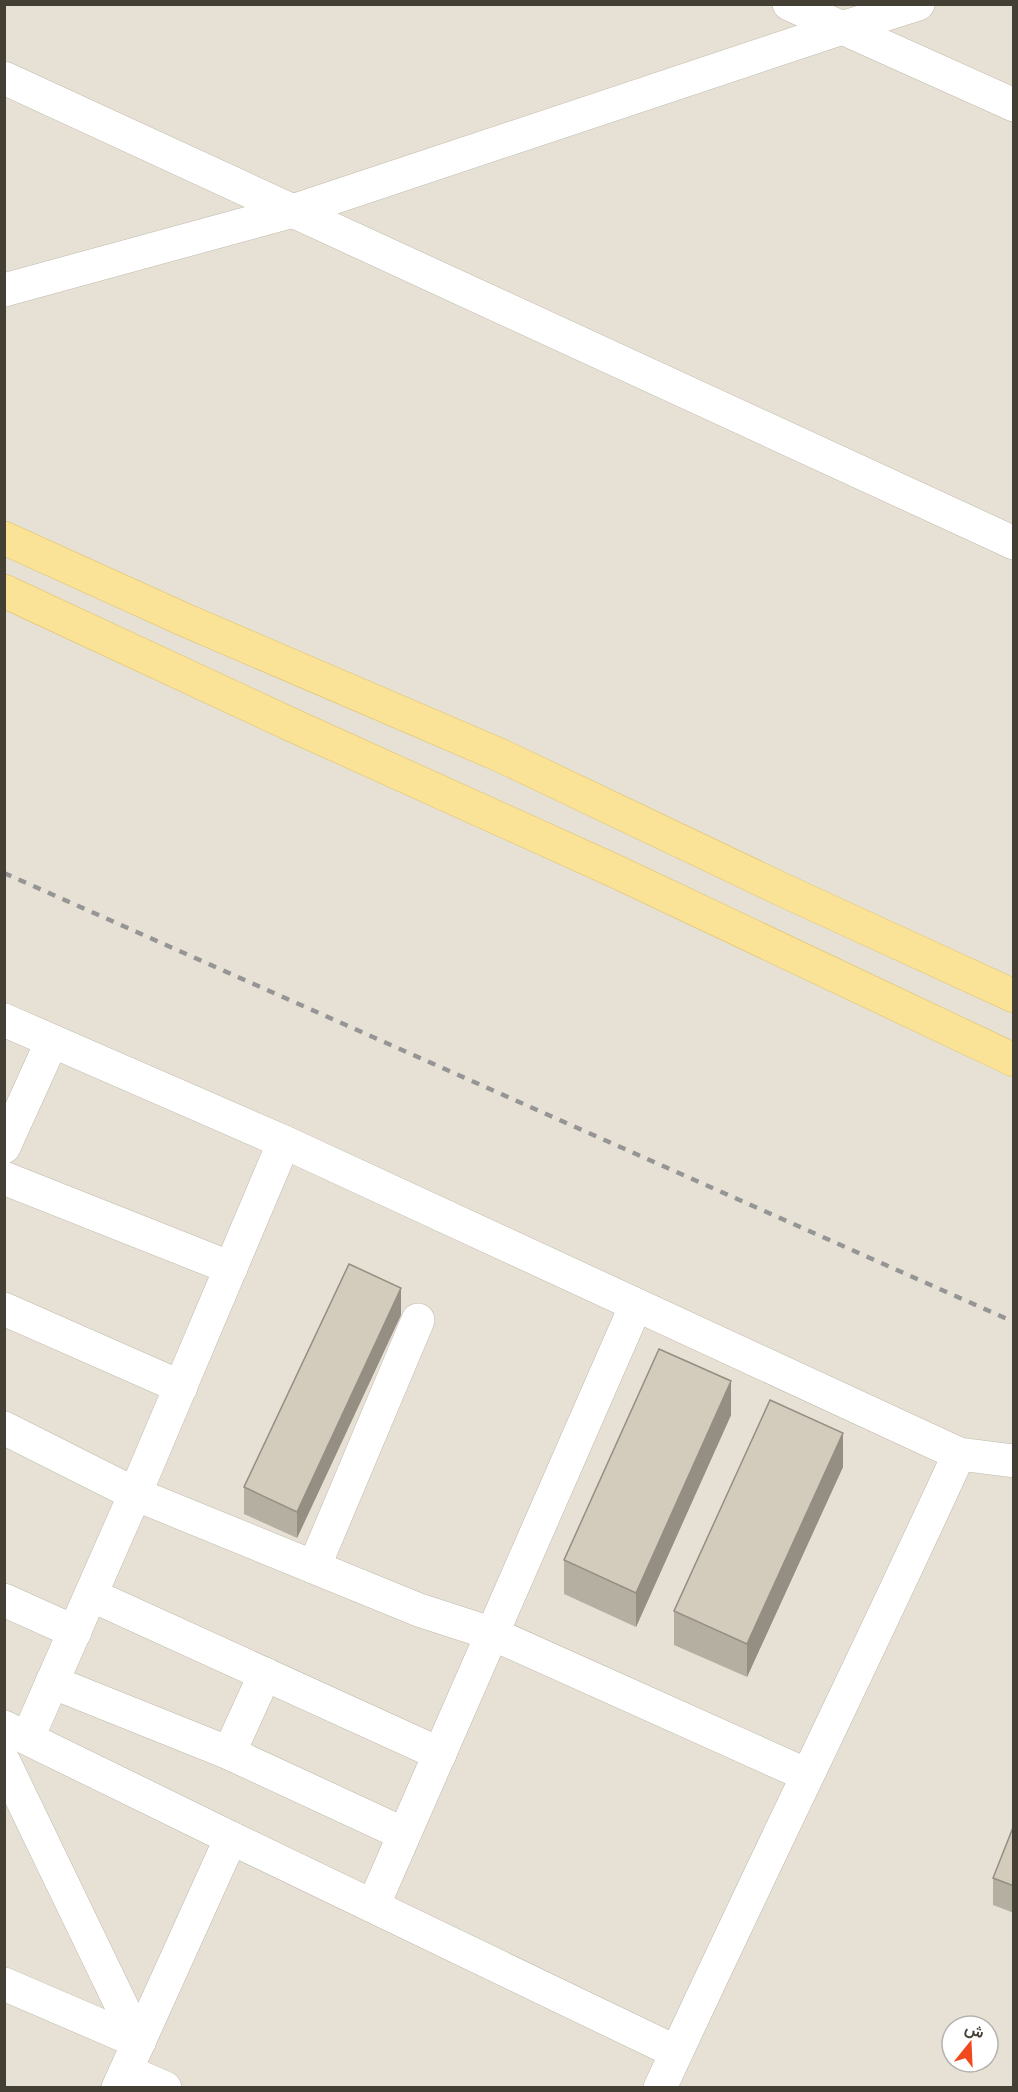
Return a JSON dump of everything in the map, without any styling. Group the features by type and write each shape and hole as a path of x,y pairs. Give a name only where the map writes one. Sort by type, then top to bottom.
{"main road":[{"path":"4,538 207,630 504,758 1014,996"},
{"path":"4,591 616,872 1014,1060"}],"street":[{"path":"4,290 292,211 918,4"},
{"path":"790,5 1014,105"},
{"path":"4,78 1014,543"},
{"path":"4,1020 284,1142 959,1454 1014,1461"},
{"path":"4,1147 52,1041"},
{"path":"284,1142 75,1632 52,1682 16,1732 676,2052"},
{"path":"4,1178 231,1268"},
{"path":"373,1906 636,1305"},
{"path":"4,1309 181,1387"},
{"path":"314,1567 418,1320"},
{"path":"4,1428 135,1494 419,1610 493,1634 807,1775"},
{"path":"660,2088 807,1775 890,1606 959,1454"},
{"path":"91,1595 440,1754"},
{"path":"4,1600 75,1632"},
{"path":"229,1753 265,1674"},
{"path":"52,1682 229,1753 393,1830"},
{"path":"4,1762 128,2067"},
{"path":"128,2067 231,1838"},
{"path":"4,1984 128,2067 165,2088"}],"shaded area":[{"path":"5,5 1013,5 1013,2087 5,2088"}],"building":[{"path":"349,1264 401,1288 297,1512 244,1487"},
{"path":"659,1349 731,1381 636,1593 564,1560"},
{"path":"770,1400 843,1433 747,1644 674,1611"},
{"path":"1014,1825 1014,1886 993,1878"}],"railway":[{"path":"4,873 1014,1322"}]}
